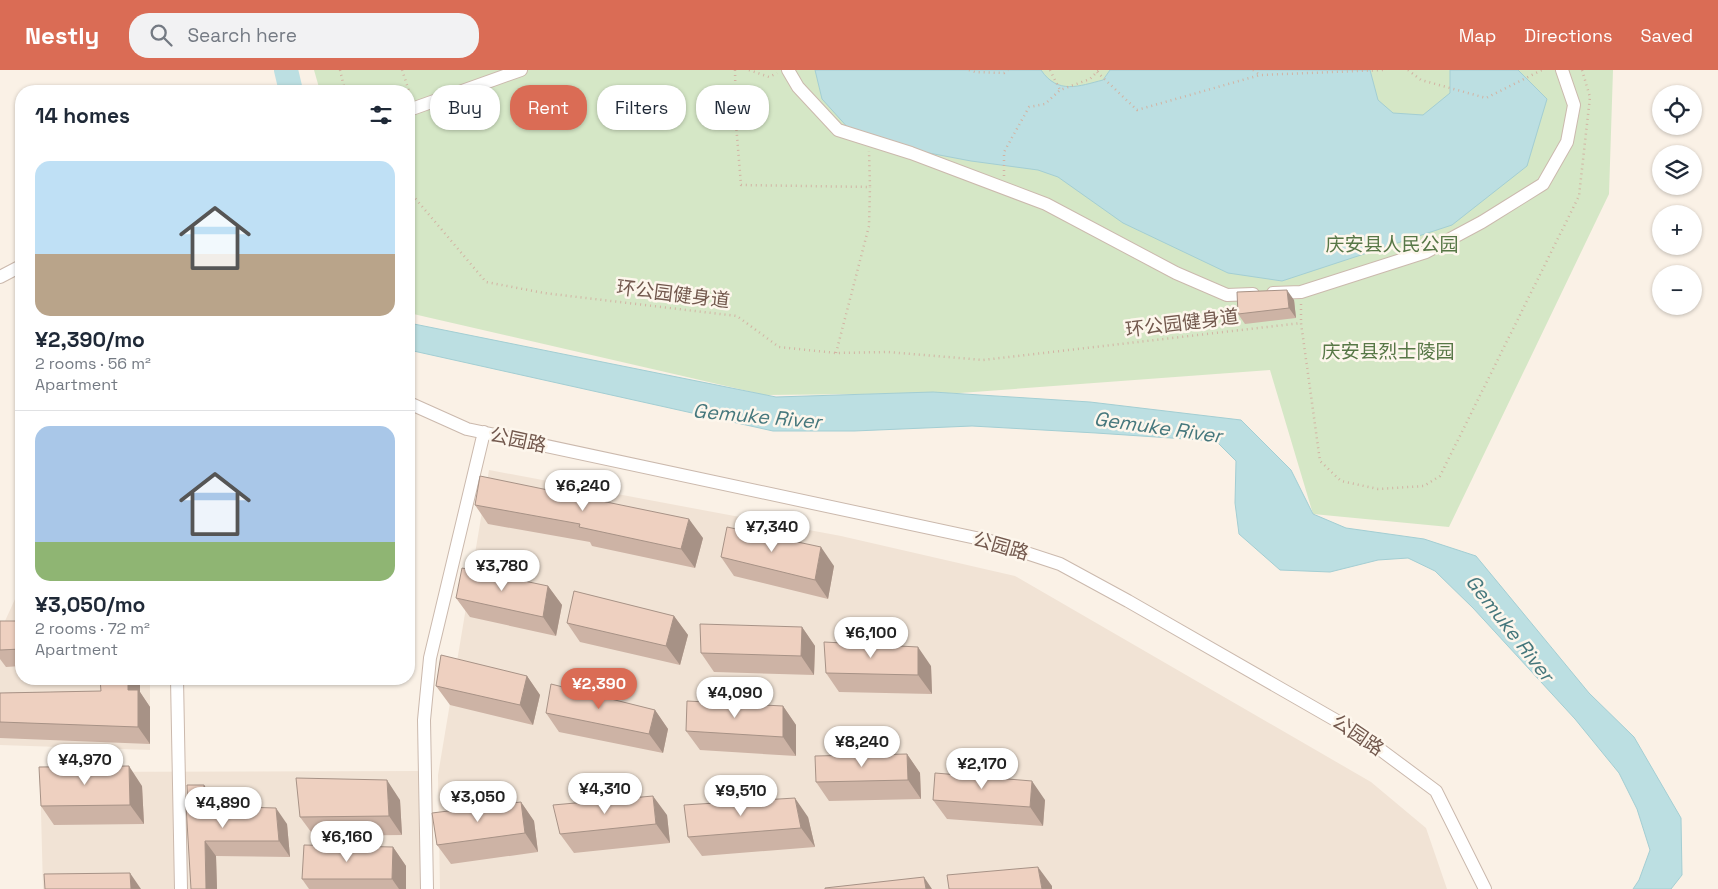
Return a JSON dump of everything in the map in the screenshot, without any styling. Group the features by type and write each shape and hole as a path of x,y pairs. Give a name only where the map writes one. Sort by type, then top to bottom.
{"street":[{"path":"415,108 521,70"},
{"path":"788,70 798,87 838,130 911,153 1046,204 1176,273 1227,295 1301,292 1426,252 1482,222 1543,184 1567,142 1574,105 1562,70"},
{"path":"0,277 15,269"},
{"name":"公园路","path":"415,406 467,428 990,541 1060,564 1154,615 1358,733 1436,791 1485,889"},
{"path":"427,889 424,720 430,658 484,432"},
{"path":"177,685 181,889"}],"path":[{"path":"340,70 344,85"},
{"path":"402,70 407,85"},
{"path":"735,70 736,124 741,185 870,187"},
{"path":"750,70 768,78 782,70"},
{"path":"969,70 975,72 1004,72 1008,70"},
{"path":"1050,70 1060,90"},
{"path":"1253,70 1260,75"},
{"path":"1003,188 1004,152 1029,107 1045,104 1060,90 1090,79 1098,71 1137,110 1260,75 1383,70"},
{"path":"1408,70 1420,80 1486,98 1542,70"},
{"path":"1301,292 1301,323 1320,461 1341,482 1378,489 1424,486 1440,476 1579,196 1590,97 1582,70"},
{"path":"836,353 868,226 870,187 868,140"},
{"name":"环公园健身道","path":"415,199 486,282 544,293 737,316 779,347 836,353 888,352 983,360 1301,323"}],"shaded area":[{"path":"489,470 841,536 1015,576 1371,782 1426,828 1447,889 440,889 438,775"},
{"path":"15,599 15,685 150,685 150,750 0,745 0,632"},
{"path":"421,771 421,889 43,889 40,772"}],"green space":[{"name":"庆安县人民公园","path":"314,70 1613,70 1609,194 1449,527 1313,514 1270,370 960,393 765,395 415,314 415,85 318,85"}],"water":[{"path":"815,70 1041,70 1054,83 1069,87 1103,80 1110,70 1370,70 1378,100 1393,113 1423,115 1450,93 1450,70 1518,70 1547,99 1527,166 1452,225 1282,281 1228,273 1123,223 1058,177 1038,170 971,161 892,146 850,130 822,99"},
{"path":"415,324 776,397 933,392 1090,402 1241,420 1291,470 1313,514 1346,528 1424,539 1476,556 1589,693 1634,737 1681,818 1682,875 1671,889 1633,889 1639,880 1650,850 1637,809 1619,773 1575,719 1473,608 1435,571 1408,558 1378,560 1330,572 1280,570 1239,534 1235,503 1236,461 1216,441 972,426 854,431 773,431 415,351"}],"building":[{"path":"1287,290 1289,308 1238,314 1237,292"},
{"path":"480,476 689,519 681,549 579,527 580,524 475,505"},
{"path":"727,527 821,547 815,580 721,557"},
{"path":"462,568 548,586 543,617 456,598"},
{"path":"574,591 674,616 666,646 567,623"},
{"path":"0,621 15,621 15,649 0,650"},
{"path":"700,624 802,627 801,656 701,653"},
{"path":"824,642 918,647 918,675 826,673"},
{"path":"441,655 527,676 520,705 436,686"},
{"path":"551,684 655,710 649,734 546,713"},
{"path":"100,685 128,685 128,690 138,690 138,727 0,722 0,693 101,691"},
{"path":"687,701 783,706 783,737 686,731"},
{"path":"907,754 908,780 816,782 815,756"},
{"path":"129,766 130,805 41,806 39,767"},
{"path":"935,773 1032,781 1030,807 933,800"},
{"path":"296,778 387,780 389,816 300,817"},
{"path":"187,785 204,785 204,806 276,808 279,841 205,841 206,889 191,889 186,805 188,805"},
{"path":"653,796 656,824 560,834 553,805"},
{"path":"795,798 801,828 688,837 684,805"},
{"path":"521,802 525,833 437,845 432,813"},
{"path":"304,845 393,847 392,879 302,879"},
{"path":"1038,867 1042,889 949,889 947,875"},
{"path":"130,873 131,889 45,889 44,874"},
{"path":"924,877 926,889 825,889 825,888"}],"waterway":[{"name":"Gemuke River","path":"286,70 290,85"}],"park label":[{"name":"庆安县烈士陵园","path":"1388,351"}]}
